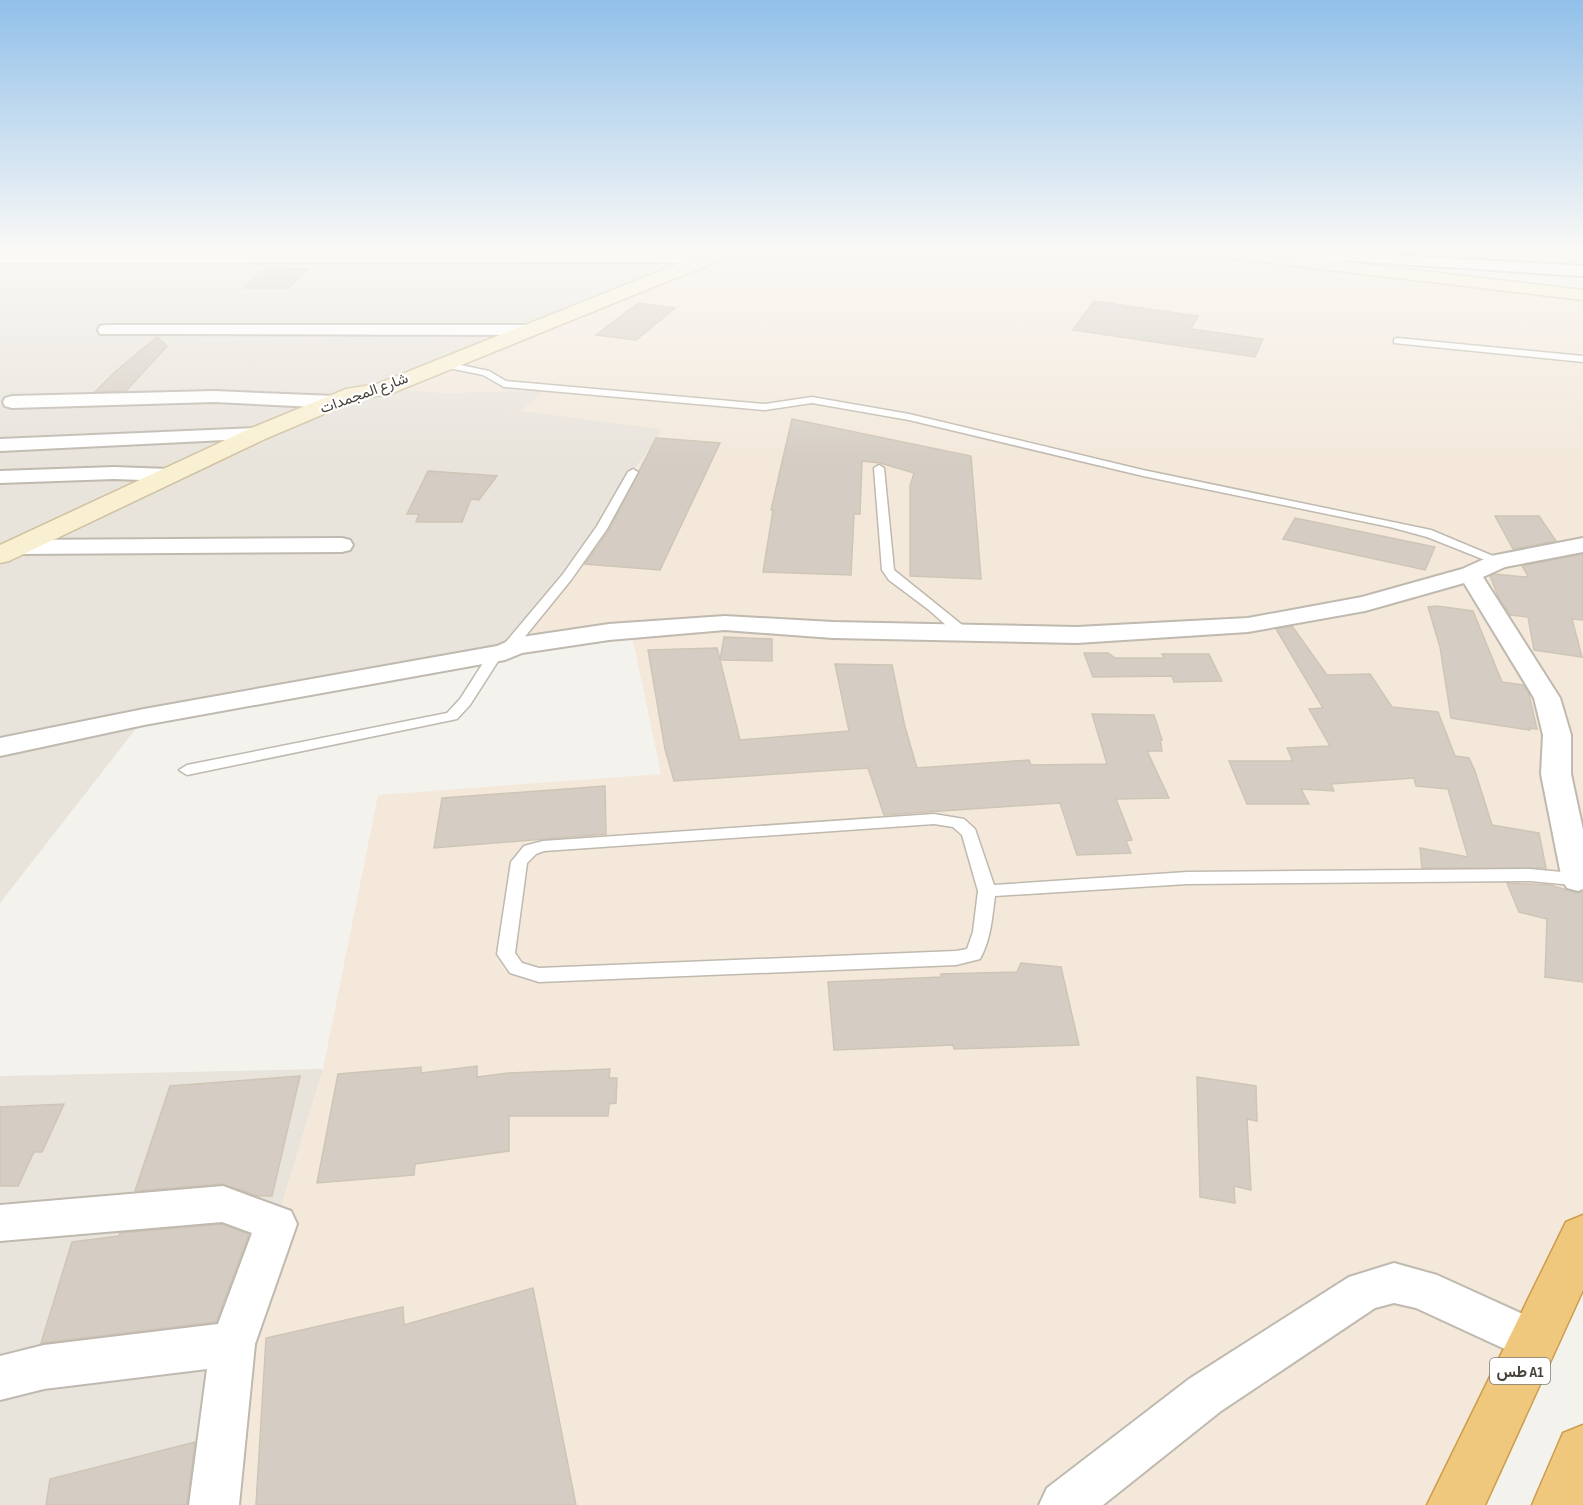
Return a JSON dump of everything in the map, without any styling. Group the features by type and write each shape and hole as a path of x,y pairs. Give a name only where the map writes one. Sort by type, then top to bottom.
{"highway":[{"name":"طس A1","path":"1456,1505 1583,1237"},
{"path":"1561,1505 1583,1453"}],"main road":[{"name":"شارع المجمدات","path":"9,551 257,434 354,394 382,389 547,320"}],"street":[{"path":"106,330 525,330"},
{"path":"12,402 183,398 303,399 335,402"},
{"path":"0,445 257,434"},
{"path":"0,477 114,473 169,475"},
{"path":"1,748 144,717 501,652 515,646 609,632 725,623 833,630 1077,635 1248,625 1365,604 1470,574 1499,561 1583,544"},
{"path":"9,551 342,545"},
{"path":"1470,574 1547,698 1557,735 1556,774 1580,880"},
{"path":"0,1222 223,1204 276,1224 233,1344 214,1505"},
{"path":"1064,1505 1205,1395 1364,1291 1394,1284 1422,1289 1533,1341"},
{"path":"0,1378 44,1367 233,1344"}],"lane":[{"path":"1397,341 1583,359"},
{"path":"442,364 486,373 504,384 765,407 812,400 909,417 1143,473 1431,534 1499,561"},
{"path":"879,468 888,570 893,577 934,607 961,631"},
{"path":"187,770 452,716 465,702 501,652 567,577 603,527 633,472"},
{"path":"934,819 958,824 969,832 987,891 982,932 974,954 956,958 539,975 516,968 506,954 519,862 530,850 543,846 934,819"},
{"path":"987,891 1187,878 1530,875 1580,880"}],"shaded area":[{"path":"0,320 584,320 444,393 546,390 522,410 663,429 633,472 603,527 505,652 145,717 0,903"},
{"path":"554,320 1583,320 1583,1237 1456,1505 214,1505 276,1224 323,1069 378,795 661,774 631,631 515,646 567,577 662,429 521,411 545,390 444,393 382,389"},
{"path":"323,1069 276,1224 214,1505 0,1505 0,1076"}],"building":[{"path":"615,320 660,320 636,340 596,335"},
{"path":"1080,320 1196,320 1191,329 1263,339 1255,357 1073,330"},
{"path":"157,337 167,346 126,391 95,392 116,371"},
{"path":"792,419 971,456 981,579 910,576 910,486 914,473 880,463 862,461 860,514 854,514 851,575 763,572 773,510 771,510"},
{"path":"656,438 720,443 660,570 585,564 609,530"},
{"path":"428,471 497,476 479,500 471,499 462,522 416,522 419,514 407,514"},
{"path":"1495,516 1539,516 1556,541 1513,549"},
{"path":"1295,518 1435,547 1425,570 1283,539"},
{"path":"1583,554 1583,620 1572,619 1582,657 1534,650 1528,617 1510,615 1498,596 1490,576 1494,574 1525,577 1528,576 1522,566"},
{"path":"1428,607 1473,611 1502,682 1523,685 1529,694 1537,729 1529,728 1530,730 1451,718 1440,647"},
{"path":"1292,626 1327,675 1370,674 1392,707 1438,712 1455,756 1469,758 1492,825 1539,833 1546,868 1422,868 1420,848 1468,857 1448,789 1416,786 1414,778 1331,784 1334,791 1301,789 1309,804 1247,804 1229,761 1293,761 1287,748 1330,746 1309,709 1323,708 1276,629"},
{"path":"724,637 772,639 772,661 720,660"},
{"path":"717,648 740,740 849,731 835,664 892,665 905,727 917,768 1029,760 1031,765 1107,764 1092,714 1154,715 1162,740 1160,740 1162,751 1147,751 1169,798 1116,799 1132,840 1126,841 1131,853 1077,855 1060,803 884,815 868,768 674,781 665,749 648,650"},
{"path":"1084,653 1108,653 1115,658 1164,658 1162,654 1209,654 1222,681 1174,682 1172,676 1093,677"},
{"path":"605,786 606,834 434,848 442,798"},
{"path":"1507,883 1550,885 1577,893 1583,891 1583,982 1545,977 1547,919 1519,912"},
{"path":"1021,963 1061,967 1079,1045 954,1049 953,1045 834,1050 828,982 941,977 941,974 1017,972"},
{"path":"477,1066 477,1077 508,1073 610,1069 609,1078 617,1078 616,1103 609,1104 608,1116 509,1116 509,1151 415,1164 414,1175 317,1183 338,1074 421,1067 421,1073"},
{"path":"300,1076 272,1196 258,1196 223,1184 135,1191 170,1086"},
{"path":"1197,1077 1256,1086 1257,1121 1247,1119 1251,1190 1234,1186 1235,1203 1200,1197"},
{"path":"64,1104 42,1152 34,1152 18,1186 0,1186 0,1107"},
{"path":"222,1224 249,1234 216,1322 41,1343 72,1242 119,1236 120,1233"},
{"path":"533,1288 576,1505 256,1505 266,1338 403,1307 404,1325"},
{"path":"195,1442 187,1505 46,1505 50,1479"}]}
